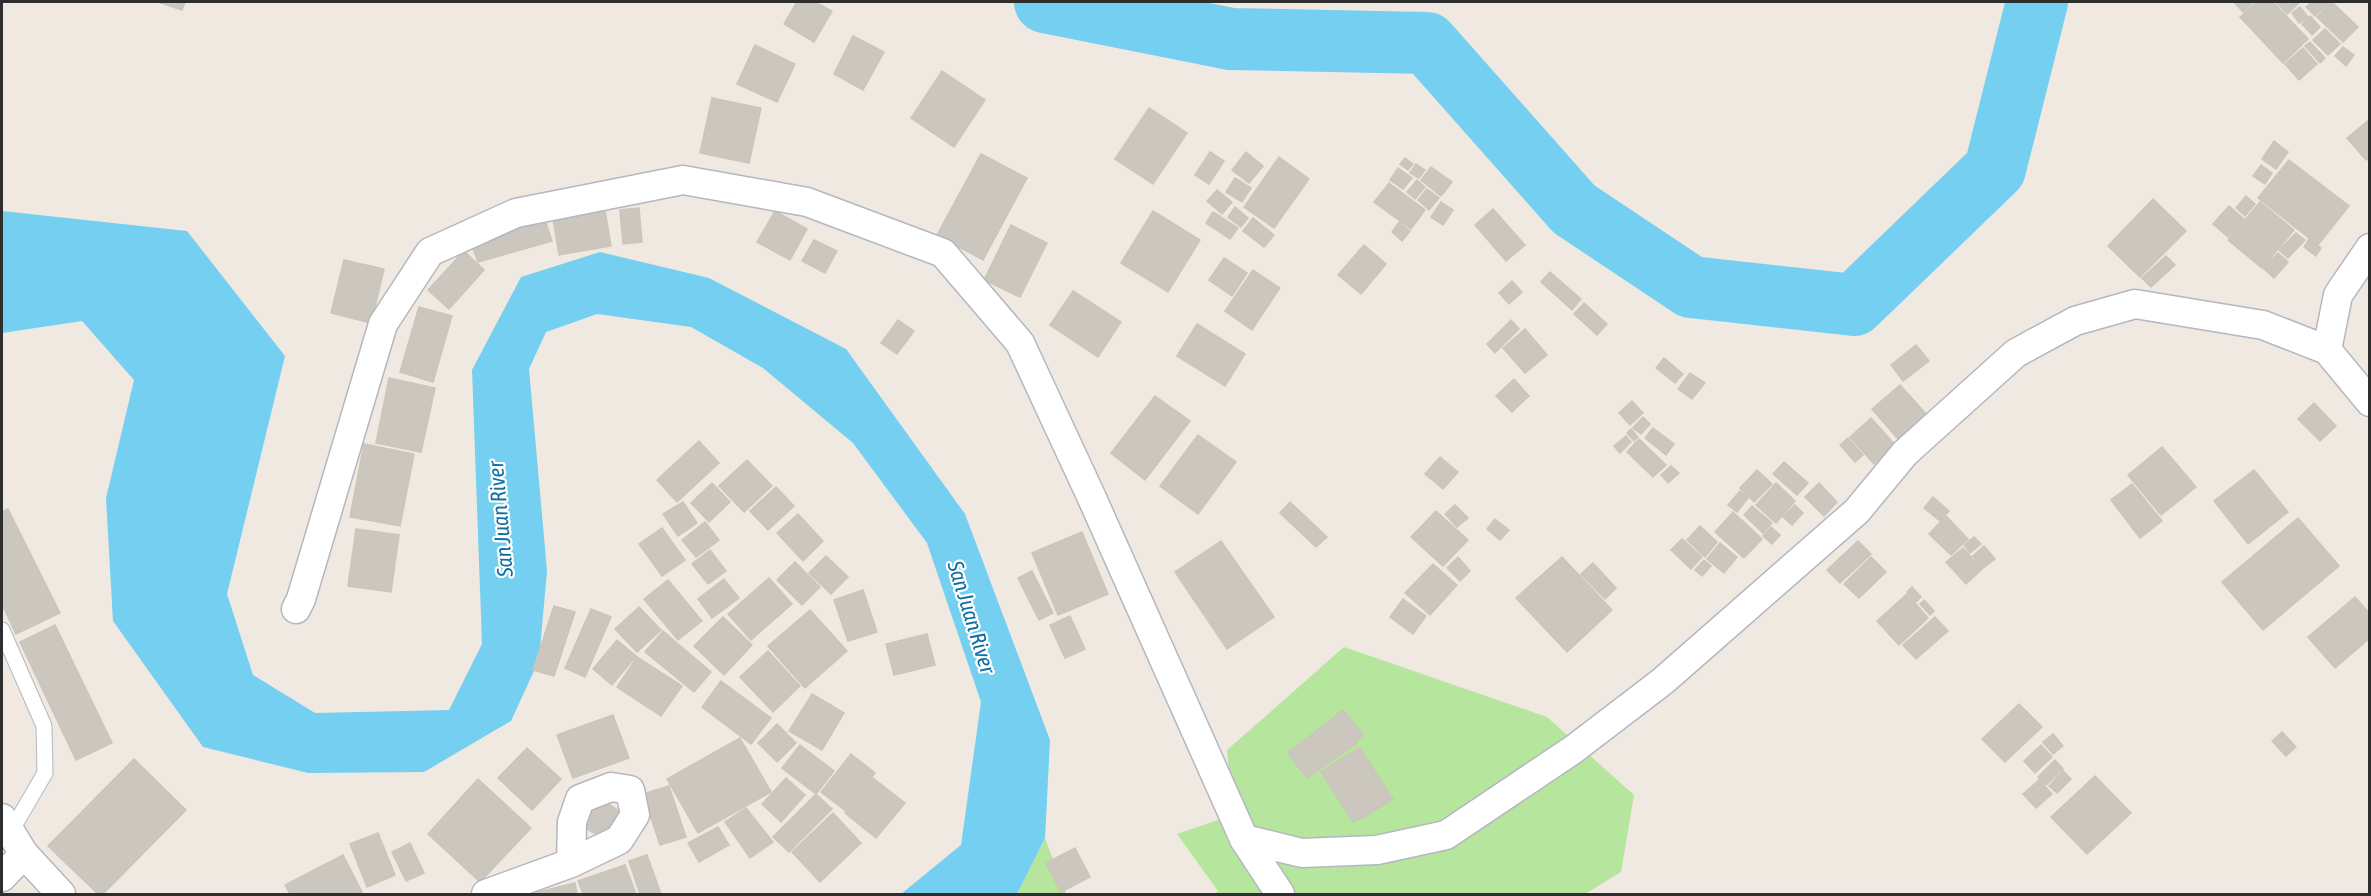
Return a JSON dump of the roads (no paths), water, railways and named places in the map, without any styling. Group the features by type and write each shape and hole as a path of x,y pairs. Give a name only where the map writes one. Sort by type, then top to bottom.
{"street":[{"path":"296,609 383,324 430,252 516,213 683,180 807,202 943,253 1020,343 1244,839 1280,894"},
{"path":"2327,350 2338,295 2370,248"},
{"path":"1244,839 1302,853 1377,850 1446,835 1574,749 1663,681 1857,511 1905,453 2016,353 2075,321 2135,304 2263,325 2327,350 2370,402"},
{"path":"2,877 12,835"},
{"path":"12,835 61,894"},
{"path":"486,894 571,863"}],"lane":[{"path":"2,630 44,726 45,773 12,835"}],"water":[{"name":"San Juan River","path":"2,211 187,231 285,356 227,594 253,675 315,713 449,710 482,644 472,370 521,277 600,252 709,278 846,349 965,514 1050,740 1045,838 1017,894 901,894 961,845 981,702 927,543 853,443 763,368 691,327 597,314 546,332 529,369 547,571 539,660 511,721 424,772 308,773 203,747 113,621 106,498 134,380 82,321 2,333"}],"waterway":[{"path":"1045,2 1231,39 1427,43 1574,209 1691,287 1854,305 1995,169 2037,2"}]}
